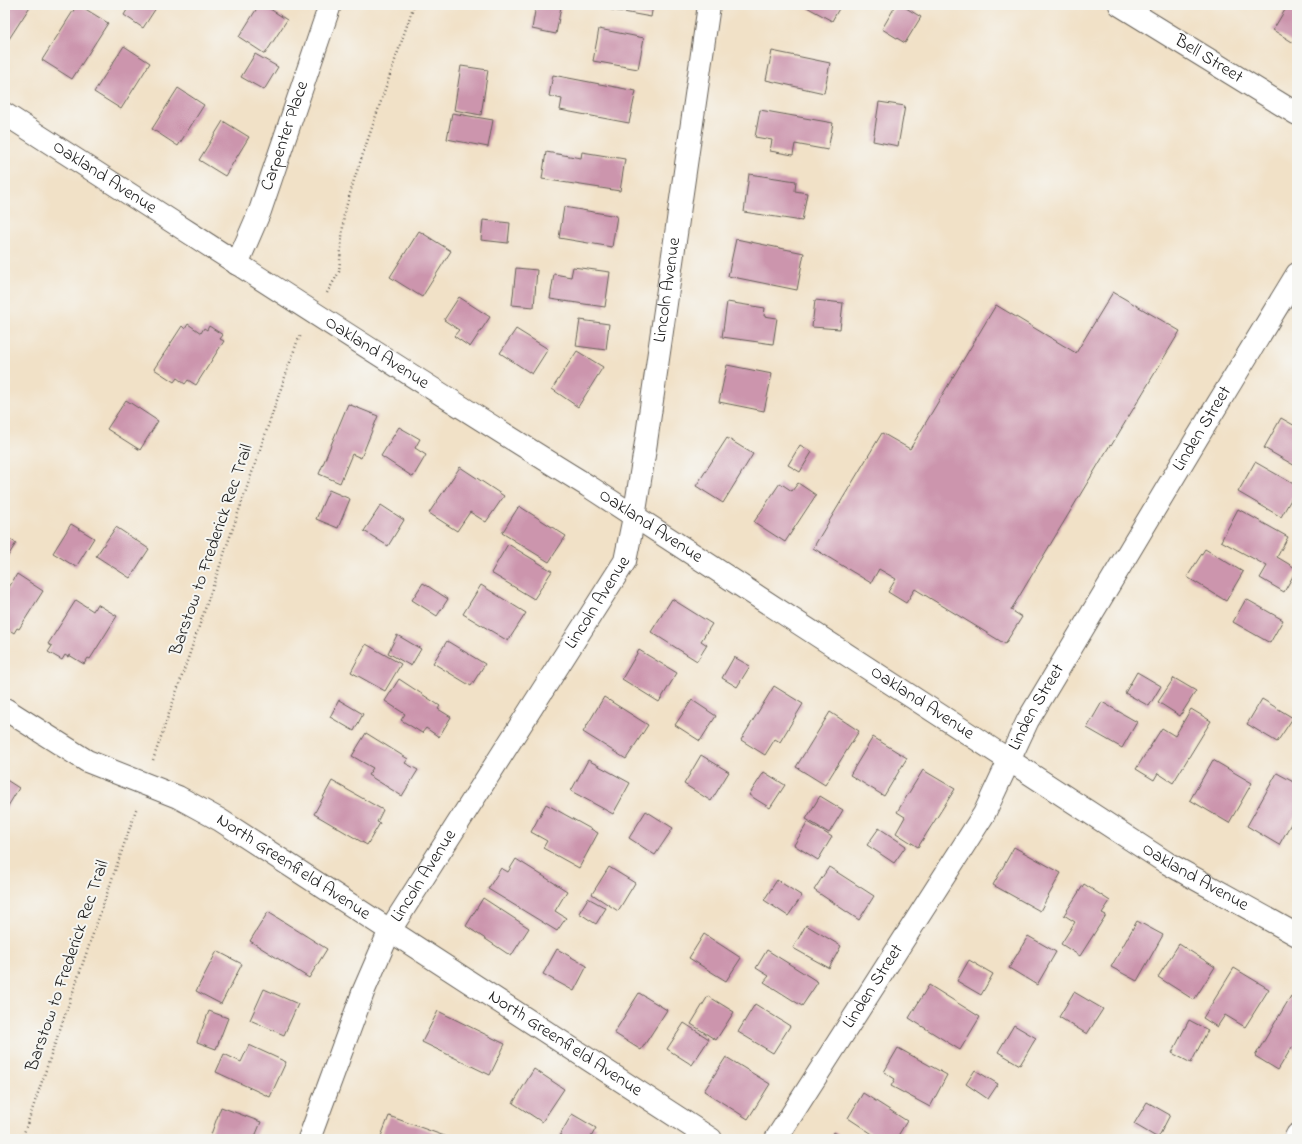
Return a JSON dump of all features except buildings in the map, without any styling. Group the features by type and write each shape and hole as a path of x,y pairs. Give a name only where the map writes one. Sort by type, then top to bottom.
{"street":[{"name":"Carpenter Place","path":"237,264 260,211 330,5"},
{"name":"Lincoln Avenue","path":"309,1139 364,990 390,930 625,561 634,517 709,5"},
{"name":"Bell Street","path":"1120,5 1297,114"},
{"name":"Oakland Avenue","path":"5,114 237,264 588,486 1166,863 1297,935"},
{"name":"Linden Street","path":"776,1139 984,814 1028,720 1297,274"},
{"name":"North Greenfield Avenue","path":"5,709 87,761 178,798 220,820 711,1139"},
{"path":"1295,1139 1297,1135"}],"path":[{"path":"324,297 339,272 344,214 354,180 414,5"},
{"name":"Barstow to Frederick Rec Trail","path":"151,766 297,342"},
{"name":"Barstow to Frederick Rec Trail","path":"22,1139 139,801"}]}
